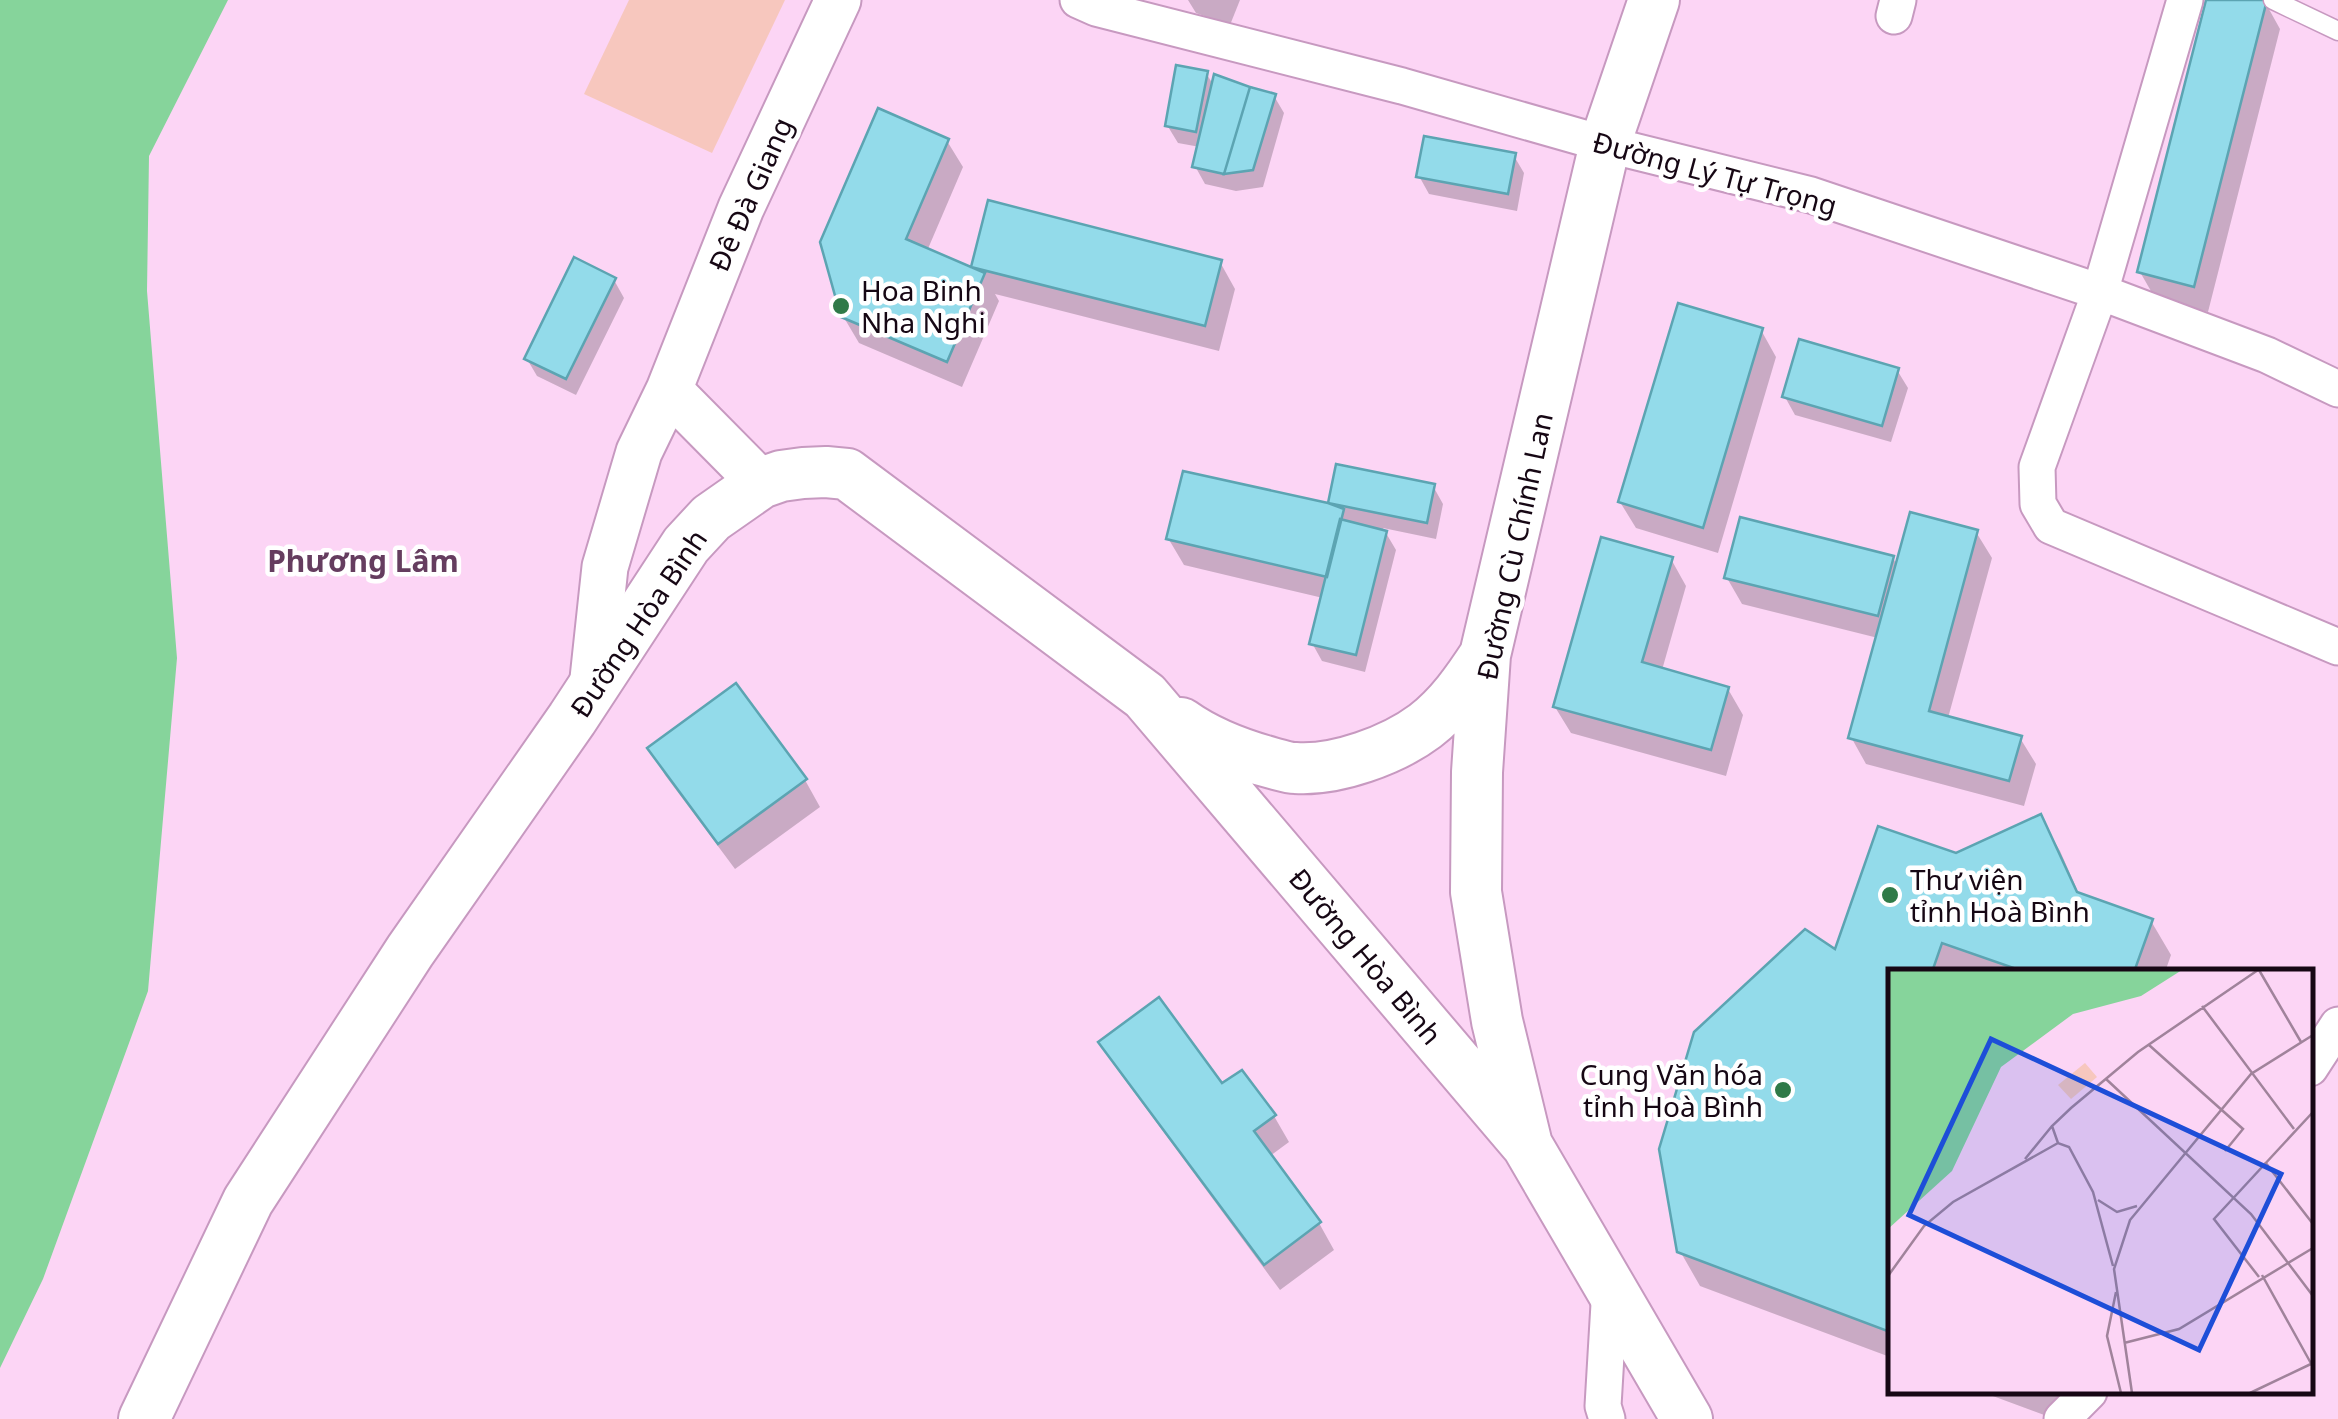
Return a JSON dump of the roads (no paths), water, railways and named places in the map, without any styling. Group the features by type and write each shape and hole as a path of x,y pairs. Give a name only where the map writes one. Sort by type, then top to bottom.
{"main road":[{"name":"Đường Cù Chính Lan","path":"1654,0 1606,144 1485,655 1477,772 1476,892 1496,1021 1527,1145 1687,1419"},
{"name":"Đường Hòa Bình","path":"144,1419 248,1201 410,951 686,545 711,518 761,483 781,476 847,474 1145,696 1527,1145"},
{"path":"1145,696 1199,735 1231,751 1294,768 1329,766 1365,757 1425,726 1466,684 1485,655"}],"street":[{"name":"Đê Đà Giang","path":"592,688 605,567 639,452 669,390 741,208 838,0"},
{"name":"Đường Lý Tự Trọng","path":"1078,0 1606,144 1811,195 2100,292 2267,355 2338,390"},
{"path":"2185,0 2100,292 2036,466 2038,504 2051,526 2338,647"},
{"path":"669,390 761,483"},
{"path":"2313,1063 2338,1025"},
{"path":"1607,1419 1603,1406 1610,1288"},
{"path":"2062,1419 2086,1394"}],"lane":[{"path":"2274,0 2338,30"}],"place":[{"name":"Hoa Binh Nha Nghi","path":"841,306"},
{"name":"Thư viện tỉnh Hoà Bình","path":"1890,895"},
{"name":"Cung Văn hóa tỉnh Hoà Bình","path":"1783,1090"}],"district":[{"name":"Phương Lâm","path":"363,560"}]}
